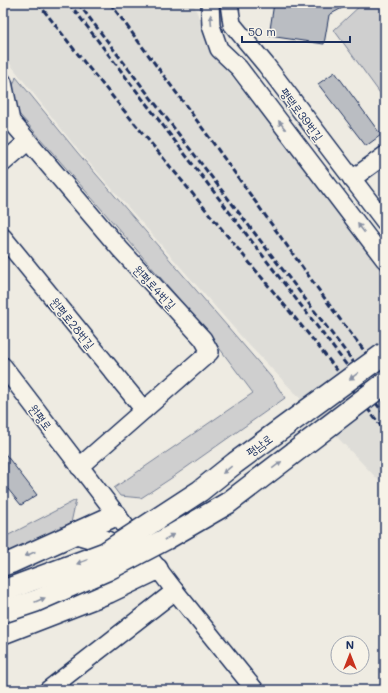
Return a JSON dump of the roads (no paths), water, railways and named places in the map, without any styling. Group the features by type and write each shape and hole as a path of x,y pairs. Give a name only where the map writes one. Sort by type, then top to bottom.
{"main road":[{"name":"평남로","path":"3,591 105,553 200,492 241,458 385,353"},
{"path":"3,612 36,601 107,570 166,539 228,503 385,383"},
{"path":"3,565 116,515"},
{"path":"76,533 107,542 119,556 123,575 109,592"},
{"path":"3,633 109,592 157,569"}],"street":[{"path":"210,3 211,26 219,49 238,68 385,260"},
{"name":"평택로39번길","path":"229,3 232,24 266,66 385,222"},
{"name":"원평로4번길","path":"3,82 11,121 120,249 204,339 210,352 79,467"},
{"path":"3,163 28,141"},
{"path":"352,179 385,155"},
{"name":"원평로28번길","path":"3,237 144,410"},
{"name":"원평로","path":"3,366 79,467"},
{"path":"79,467 157,569 255,690"},
{"path":"48,690 175,591"}],"railway":[{"path":"38,3 84,62 314,341 385,431"},
{"path":"69,3 385,415"},
{"path":"78,3 385,403"},
{"path":"110,3 206,133 336,314 385,378"}]}
